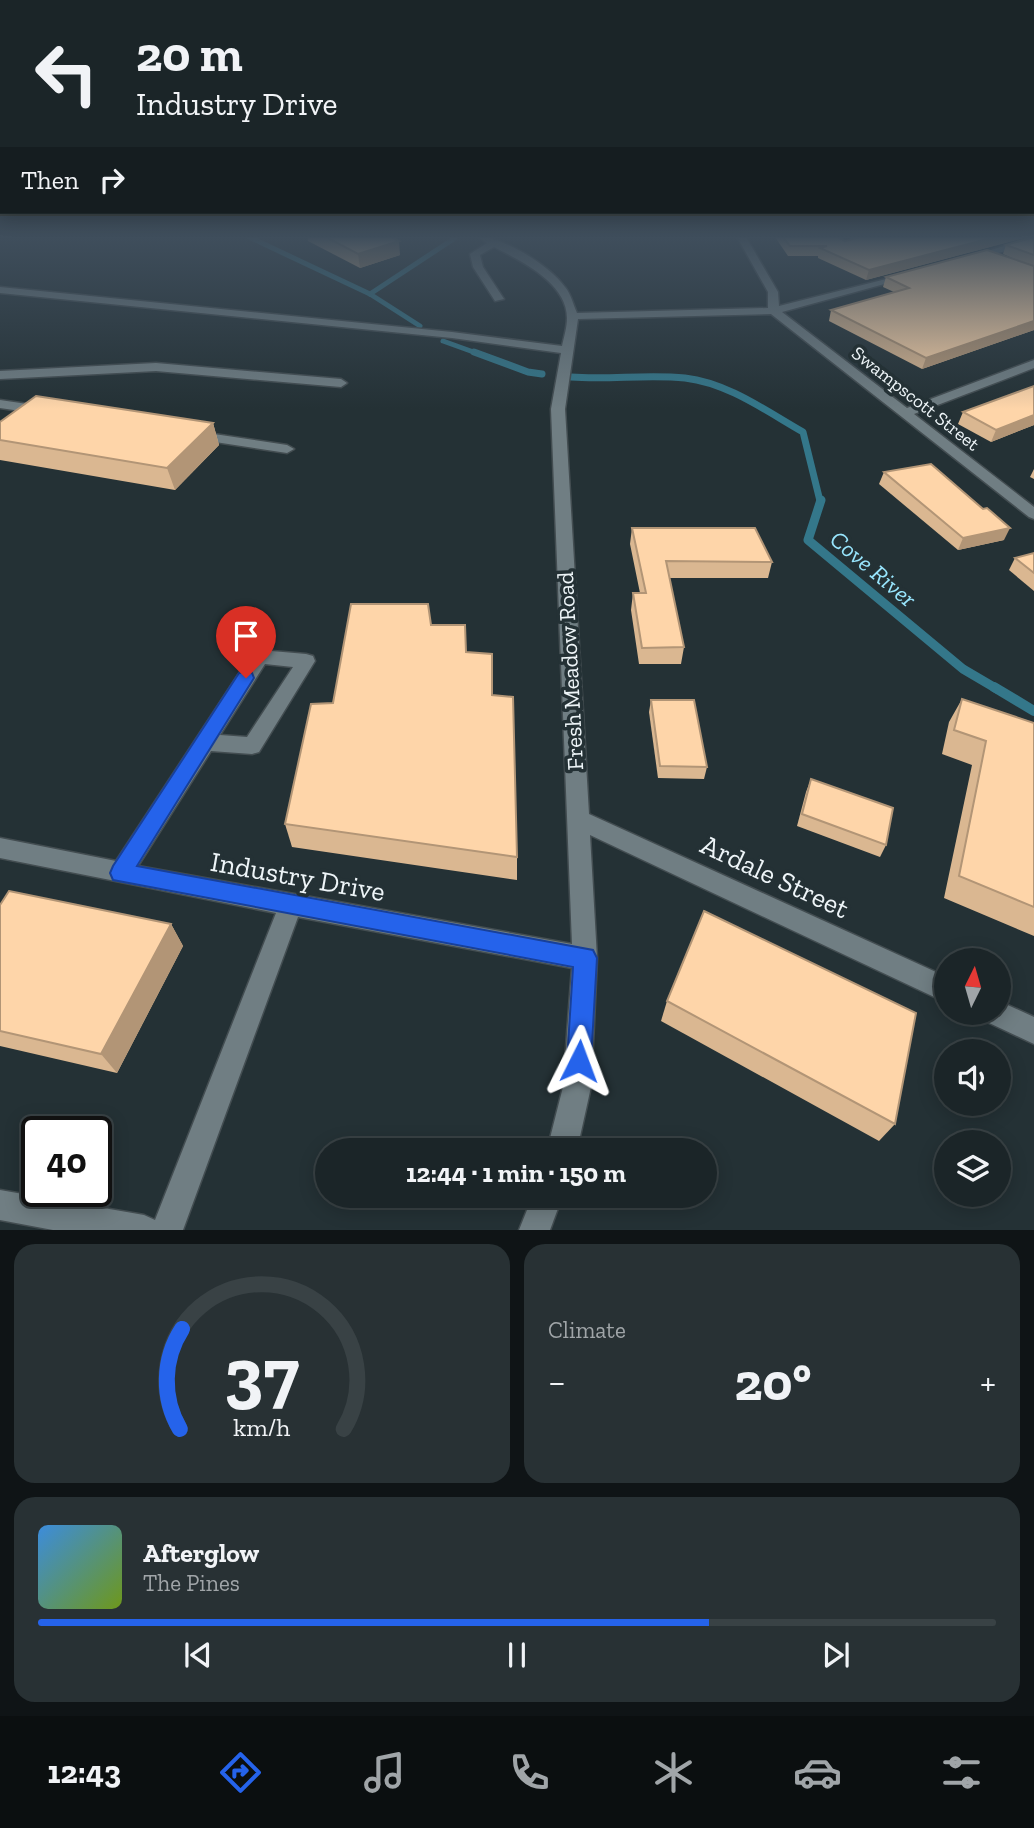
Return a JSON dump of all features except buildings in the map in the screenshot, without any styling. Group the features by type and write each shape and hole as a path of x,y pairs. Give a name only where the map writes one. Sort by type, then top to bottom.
{"street":[{"path":"44,294 453,335 569,350"},
{"path":"496,294 499,299"},
{"path":"564,294 573,316 774,311 834,294"},
{"path":"773,294 774,311"},
{"name":"Swampscott Street","path":"774,311 1034,514"},
{"name":"Fresh Meadow Road","path":"565,1138 577,1087 585,958 558,409 573,316"},
{"path":"903,414 1034,364"},
{"path":"0,375 156,367 341,383"},
{"path":"0,404 61,414"},
{"path":"178,432 287,449"},
{"path":"121,873 203,742 260,657 306,661 252,746 203,742"},
{"name":"Ardale Street","path":"577,819 934,984"},
{"name":"Industry Drive","path":"0,848 121,873 585,958"},
{"path":"167,1230 292,905"},
{"path":"1012,1021 1034,1031"},
{"path":"0,1205 144,1230"},
{"path":"534,1230 543,1208"}],"waterway":[{"name":"Cove River","path":"371,294 420,326"},
{"name":"Cove River","path":"443,341 479,354"},
{"name":"Cove River","path":"474,352 528,372 542,374"},
{"name":"Cove River","path":"571,377 685,378 716,386 746,399 803,432 820,501"},
{"name":"Cove River","path":"821,500 808,540 963,669 997,689"},
{"name":"Cove River","path":"994,687 1034,711"}],"route":[{"path":"246,678 121,873 585,958 579,1061"}]}
